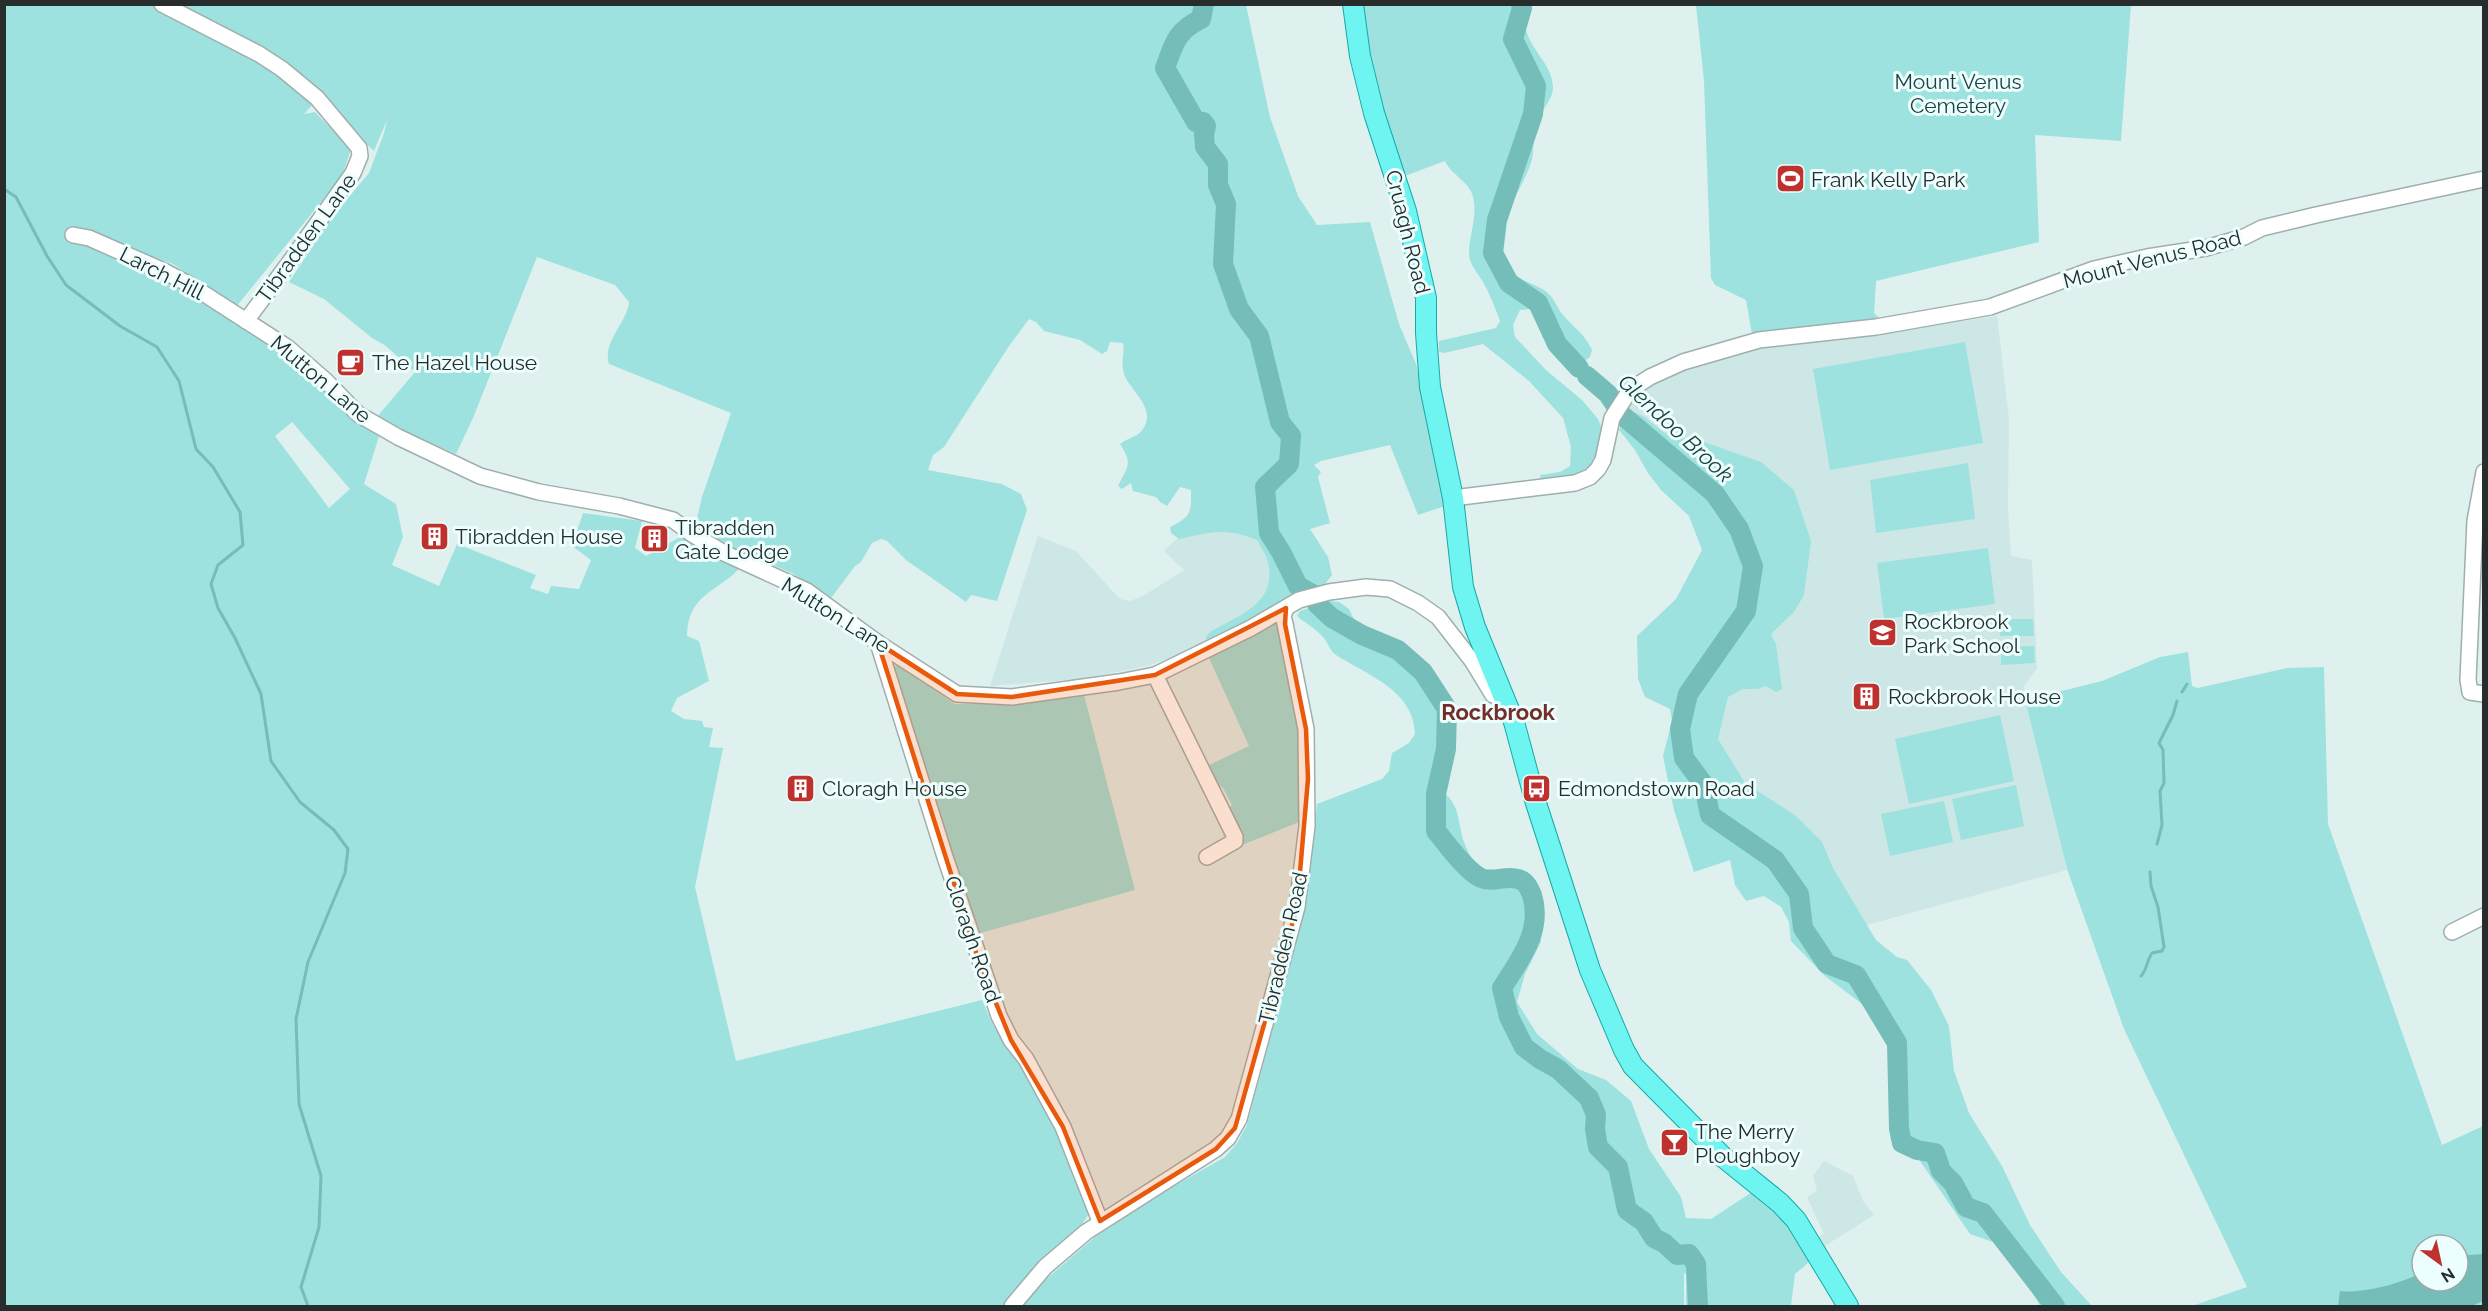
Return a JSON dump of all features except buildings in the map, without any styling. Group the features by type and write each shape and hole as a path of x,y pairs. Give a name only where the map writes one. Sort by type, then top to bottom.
{"main road":[{"name":"Cruagh Road","path":"1353,4 1360,56 1374,113 1406,211 1420,266 1426,298 1430,387 1453,498"},
{"path":"1453,498 1463,587 1475,627 1505,699 1590,970 1626,1055 1633,1066 1723,1157 1780,1203 1796,1220 1848,1306"}],"street":[{"name":"Tibradden Lane","path":"162,4 259,54 282,69 317,98 359,148 360,156 353,173 246,321"},
{"name":"Mount Venus Road","path":"1453,498 1575,483 1590,477 1603,460 1612,418 1620,402 1637,384 1683,362 1759,340 1876,327 1990,307 2094,269 2146,256 2205,248 2244,237 2262,228 2484,179"},
{"name":"Larch Hill","path":"74,235 89,238 164,271 246,321"},
{"name":"Mutton Lane","path":"246,321 287,347 326,381 358,414 398,437 480,476 539,492 619,506 673,520 724,553 807,591 878,643 957,694 1012,697 1155,675 1218,646 1292,604"},
{"path":"2484,472 2475,521 2468,680 2470,692 2484,694"},
{"path":"1292,604 1329,592 1366,587 1390,589 1418,603 1438,617 1473,662 1493,695 1499,699 1505,699"},
{"name":"Tibradden Road","path":"1012,1306 1059,1254 1101,1221 1216,1149 1228,1138 1239,1119 1297,907 1308,826 1306,729 1283,616 1292,604"},
{"name":"Cloragh Road","path":"878,643 945,857 999,1016 1011,1040 1026,1059 1063,1127 1101,1221"},
{"path":"1155,675 1235,837 1232,845 1207,857"},
{"path":"2452,932 2484,916"}],"highlighted area":[{"path":"1286,608 1285,624 1306,729 1308,779 1297,907 1235,1128 1216,1149 1100,1221 1063,1127 1011,1040 978,959 878,643 957,694 1012,697 1155,675"}],"shaded area":[{"name":"Rockbrook Park School","path":"1997,316 2009,418 2008,509 2011,556 2032,560 2037,668 2024,686 2025,700 2067,870 1867,925 1799,894 1704,785 1746,611 1645,433 1622,415 1635,394 1660,378 1709,360 1775,345 1855,338"},
{"path":"1233,485 1298,586 1211,642 1148,666 1079,679 990,686 1038,536 1076,551 1120,599 1130,601 1143,596 1184,570 1164,551"},
{"path":"1824,1161 1853,1176 1863,1201 1874,1215 1820,1249 1815,1238 1824,1234 1807,1197 1817,1191 1813,1176"},
{"path":"2483,1254 2483,1301 2472,1306 2338,1306 2340,1291 2359,1291 2382,1287 2410,1278 2410,1293 2470,1293 2470,1255"}],"green space":[{"path":"5,5 1246,5 1270,117 1298,196 1317,225 1370,222 1399,324 1416,364 1429,414 1445,506 1418,515 1390,445 1321,461 1314,465 1321,472 1318,477 1330,523 1310,529 1328,557 1332,575 1325,584 1295,593 1276,607 1211,642 1205,638 1210,632 1244,613 1262,598 1270,576 1268,562 1257,540 1236,533 1218,532 1179,539 1171,533 1170,527 1183,520 1189,513 1191,490 1180,487 1167,506 1156,497 1133,491 1131,483 1122,489 1118,486 1128,465 1127,456 1120,444 1141,432 1147,421 1144,405 1125,377 1122,363 1123,343 1110,342 1107,351 1102,354 1080,340 1044,331 1036,322 1029,319 944,447 933,455 928,470 1002,484 1021,494 1027,510 997,601 971,595 966,602 906,560 887,541 881,539 872,543 861,562 855,566 831,598 792,573 729,547 708,537 695,527 702,497 731,413 609,364 609,348 629,302 615,285 537,257 473,418 456,454 376,418 415,372 386,346 372,338 324,299 289,282 333,216 369,173 387,120 374,151 317,100 304,114 315,112 351,149 342,176 236,307 173,264 110,241 95,250 141,264 196,292 235,324 283,353 380,433 364,484 396,504 403,537 392,565 439,586 457,544 536,575 530,588 548,594 551,586 579,589 591,560 572,546 583,513 642,521 635,548 646,556 682,536 741,567 705,595 692,611 687,636 699,641 709,681 677,698 671,711 684,719 702,721 704,727 713,728 709,747 723,748 695,887 736,1061 982,1000 993,1025 1022,1065 1085,1191 1090,1212 1079,1229 1026,1280 1003,1306 5,1306","holes":["292,422 350,489 329,508 275,436"]},
{"path":"1359,5 1529,5 1525,18 1526,29 1547,67 1553,88 1535,126 1530,166 1504,225 1503,251 1513,273 1547,293 1563,315 1586,339 1592,350 1590,357 1582,363 1574,359 1561,347 1531,309 1520,310 1513,325 1515,337 1546,370 1582,400 1598,419 1602,429 1594,462 1582,476 1542,484 1540,475 1560,472 1570,466 1571,447 1563,418 1529,381 1483,344 1444,353 1439,352 1439,341 1496,328 1500,321 1488,291 1469,257 1474,218 1473,197 1468,187 1445,161 1402,177 1379,109"},
{"name":"Mount Venus Cemetery","path":"1696,5 2131,5 2121,141 2035,135 2039,242 1876,281 1874,313 1879,318 1820,328 1752,334 1746,300 1715,285 1711,278 1704,81"},
{"path":"1965,342 1983,443 1830,470 1813,369"},
{"path":"1628,410 1643,416 1671,438 1695,439 1761,462 1794,490 1811,541 1804,595 1794,612 1771,634 1776,644 1782,689 1776,692 1766,686 1758,689 1743,689 1728,697 1718,739 1745,783 1795,815 1822,842 1833,868 1876,940 1897,957 1907,960 1931,990 1949,1026 1954,1071 1969,1113 2002,1166 2030,1225 2061,1272 2092,1306 2040,1306 2007,1247 1970,1234 1918,1158 1902,1147 1892,1135 1890,1063 1885,1030 1870,1010 1825,976 1791,941 1789,922 1781,907 1764,896 1746,901 1735,885 1730,860 1694,872 1674,810 1663,756 1672,721 1670,709 1645,697 1638,679 1637,636 1676,599 1702,550 1689,516 1661,490 1619,430"},
{"path":"1968,463 1975,519 1876,533 1870,480"},
{"path":"1988,548 1995,604 1884,619 1877,563"},
{"path":"1329,601 1339,602 1349,609 1357,625 1370,634 1378,646 1421,667 1434,678 1451,710 1456,727 1454,746 1444,767 1442,790 1458,814 1466,847 1484,876 1494,877 1510,872 1523,875 1533,887 1542,916 1541,942 1525,974 1517,1002 1537,1034 1578,1069 1606,1080 1631,1101 1649,1149 1681,1197 1686,1218 1711,1219 1752,1192 1783,1216 1809,1258 1808,1263 1795,1274 1791,1306 1686,1306 1686,1274 1684,1273 1684,1306 1022,1306 1036,1288 1095,1237 1155,1197 1225,1157 1237,1143 1247,1125 1308,889 1317,804 1382,779 1389,771 1392,753 1409,743 1415,734 1413,719 1407,706 1398,695 1387,685 1336,655 1319,633 1297,616 1300,611"},
{"path":"2000,619 2033,619 2034,636 2000,636"},
{"path":"1277,622 1297,712 1304,820 1242,845 1226,811 1232,805 1223,788 1218,785 1209,765 1249,746 1209,658"},
{"path":"2034,646 2035,663 2001,665 2001,647"},
{"path":"2188,652 2192,686 2198,688 2287,668 2324,667 2328,824 2442,1145 2483,1126 2483,1306 2192,1306 2247,1287 2124,1029 2067,869 2025,700 2102,681 2160,657"},
{"path":"891,666 898,666 955,704 988,704 1083,691 1135,890 977,934"},
{"path":"2000,715 2014,781 1909,804 1895,739"},
{"path":"2016,785 2024,826 1961,840 1952,799"},
{"path":"1944,801 1953,842 1890,856 1881,814"}],"waterway":[{"path":"1204,4 1201,19 1181,33 1165,68 1196,122 1203,122 1206,126 1205,147 1218,164 1218,185 1226,204 1223,264 1239,309 1259,336 1280,422 1291,436 1289,464 1265,487 1269,533 1298,586 1314,595 1317,604 1332,618 1362,635 1398,650 1423,672 1447,709 1446,749 1436,794 1436,831 1475,875 1485,879 1513,878 1523,881 1532,895 1535,908 1532,933 1528,944 1502,988 1509,1017 1524,1047 1558,1069 1589,1098 1596,1115 1595,1129 1598,1147 1618,1167 1627,1210 1644,1222 1654,1238 1664,1243 1677,1255 1689,1254 1696,1264 1698,1306"},
{"name":"Glendoo Brook","path":"1521,4 1522,8 1513,39 1536,86 1533,114 1497,220 1493,253 1509,283 1538,303 1557,344 1579,368"},
{"path":"4,189 16,197 47,256 66,285 120,326 157,347 179,381 196,449 213,467 240,512 243,545 218,565 211,584 218,608 261,694 271,761 300,802 334,830 348,849 345,873 308,962 296,1019 299,1104 321,1176 319,1227 301,1287 308,1306"},
{"name":"Glendoo Brook","path":"1587,376 1608,394 1622,415 1715,494 1739,529 1753,566 1746,611 1688,694 1680,729 1684,758 1704,785 1710,815 1775,860 1799,894 1803,928 1827,964 1856,975 1897,1043 1899,1129 1902,1143 1917,1150 1935,1153 1941,1171 1953,1183 1966,1207 1983,1213 2055,1306"},
{"path":"2182,692 2187,684"},
{"path":"2157,844 2162,825 2160,791 2164,783 2163,750 2159,743 2173,715 2177,701"},
{"path":"2141,976 2152,953 2162,951 2164,947 2150,872"}],"place":[{"name":"Frank Kelly Park","path":"1790,179"},
{"name":"The Hazel House","path":"351,362"},
{"name":"Tibradden House","path":"434,536"},
{"name":"Tibradden Gate Lodge","path":"654,539"},
{"name":"Rockbrook Park School","path":"1883,633"},
{"name":"Rockbrook House","path":"1867,696"},
{"name":"Cloragh House","path":"801,788"},
{"name":"Edmondstown Road","path":"1537,788"},
{"name":"The Merry Ploughboy","path":"1674,1143"}],"district":[{"name":"Rockbrook","path":"1498,712"}]}
